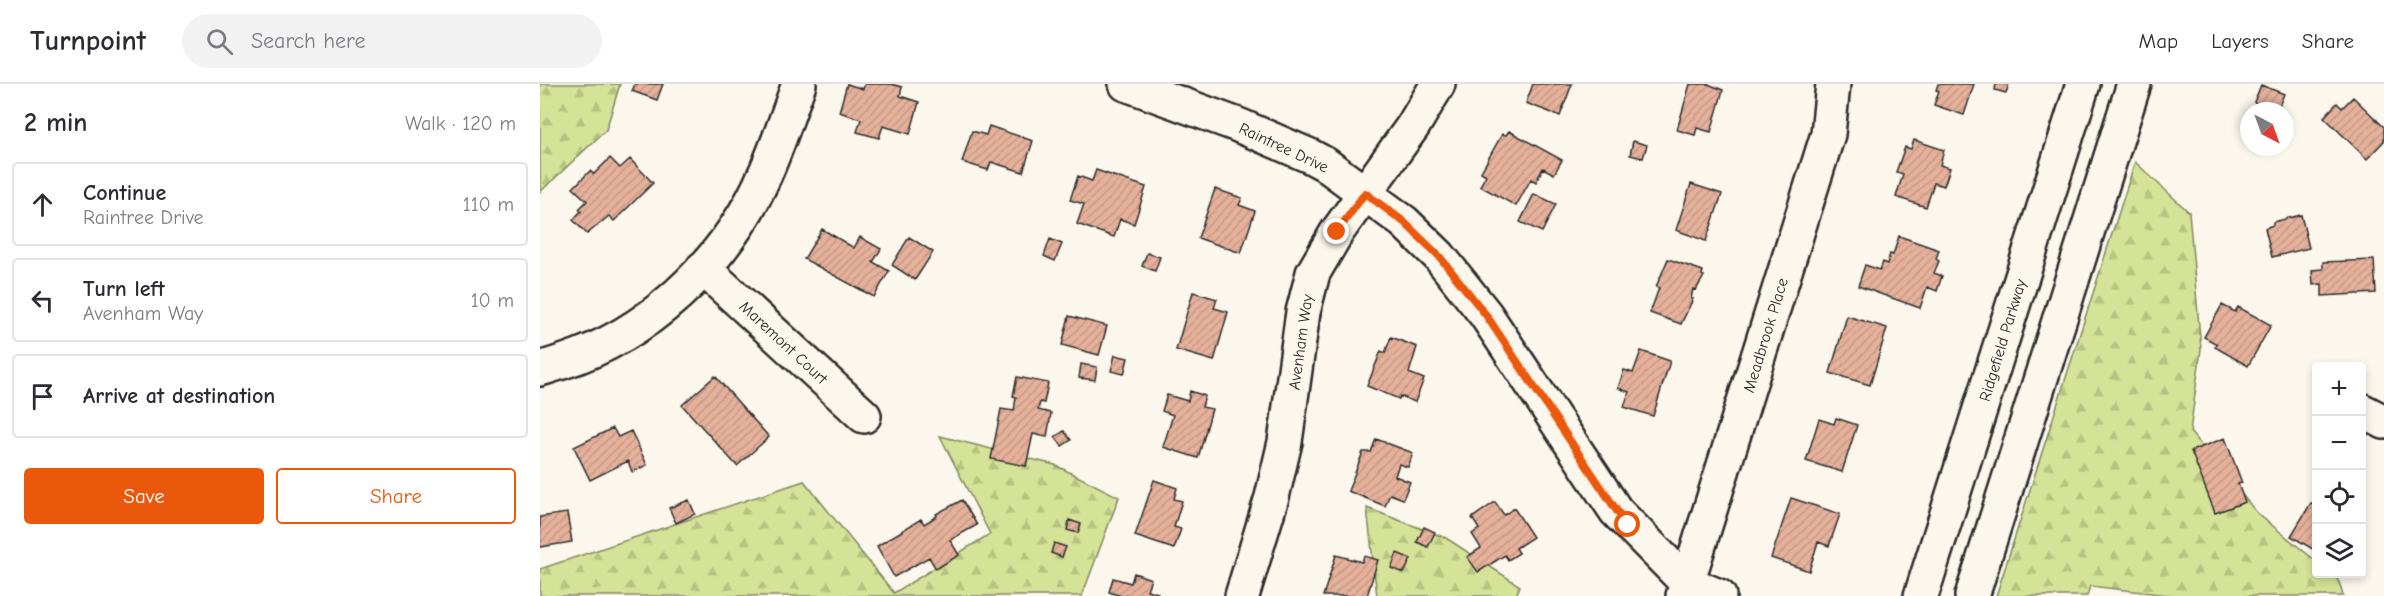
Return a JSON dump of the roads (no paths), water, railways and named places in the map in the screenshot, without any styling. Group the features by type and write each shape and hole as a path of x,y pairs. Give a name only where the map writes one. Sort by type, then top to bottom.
{"street":[{"path":"540,369 581,356 621,335 655,312 688,285 704,268 736,226 765,175 799,84"},
{"name":"Raintree Drive","path":"1126,84 1238,124 1310,156 1404,222 1439,256 1486,315 1617,511 1685,590 1719,596"},
{"name":"Avenham Way","path":"1242,596 1272,497 1285,442 1307,290 1313,273 1337,232 1413,126 1438,84"},
{"name":"Meadbrook Place","path":"1685,590 1828,134 1833,84"},
{"name":"Ridgefield Parkway","path":"1921,596 2083,84"},
{"path":"1972,596 2134,84"},
{"name":"Maremont Court","path":"704,268 864,416"}]}
